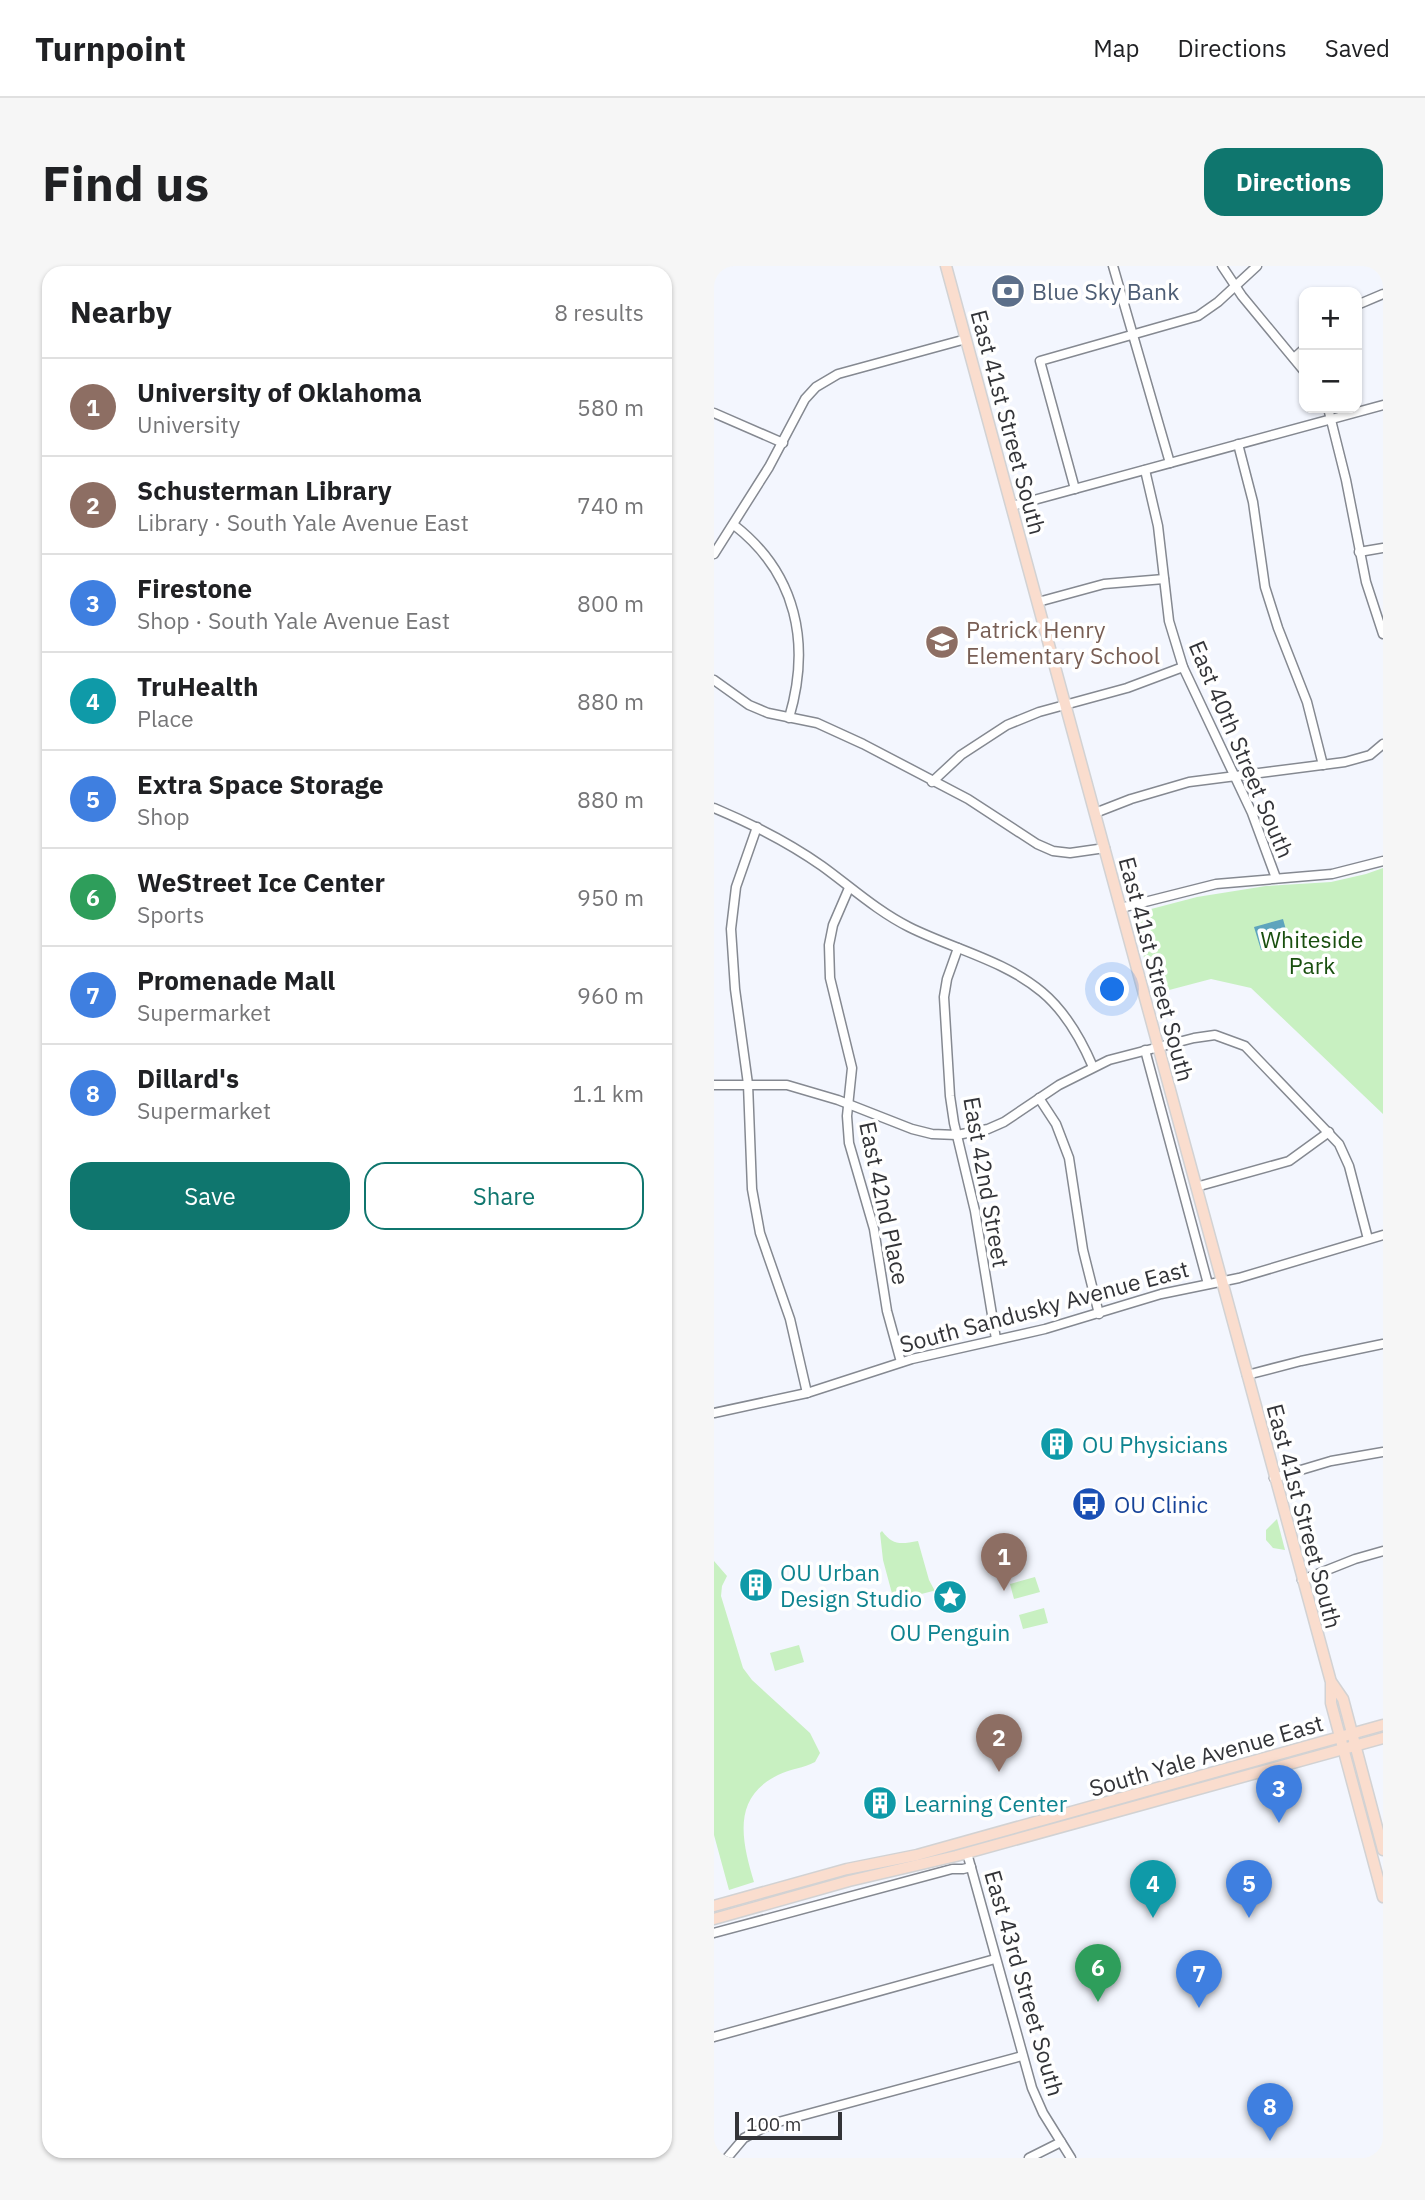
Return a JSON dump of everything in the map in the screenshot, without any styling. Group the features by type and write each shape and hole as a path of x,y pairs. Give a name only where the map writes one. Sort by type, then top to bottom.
{"main road":[{"name":"East 41st Street South","path":"946,266 1331,1682 1331,1703 1339,1737 1383,1897"},
{"name":"East 41st Street South","path":"1331,1682 1343,1699 1383,1850"},
{"name":"South Yale Avenue East","path":"714,1906 1184,1782 1383,1725"},
{"name":"South Yale Avenue East","path":"714,1919 849,1881 967,1853 1383,1738"},
{"path":"1171,1797 1184,1782"},
{"path":"965,1841 967,1853"},
{"path":"763,1892 766,1903"}],"street":[{"path":"1113,266 1170,463"},
{"path":"1222,266 1299,364"},
{"path":"1075,489 1040,361 1198,316 1258,266"},
{"path":"1362,303 1383,294"},
{"path":"714,554 783,443 805,399 816,387 848,370 966,339"},
{"path":"1294,358 1303,350"},
{"path":"1012,506 1383,405"},
{"path":"714,413 783,443"},
{"path":"1329,413 1346,480 1359,552 1383,634"},
{"path":"1238,444 1253,502 1265,587 1307,702 1323,765"},
{"name":"East 40th Street South","path":"1145,470 1157,524 1169,621 1183,667 1260,831 1276,878"},
{"path":"734,525 765,554 793,608 798,634 799,665 789,718"},
{"path":"1359,552 1383,548"},
{"path":"1038,602 1104,584 1164,579"},
{"path":"932,782 961,755 1007,725 1127,688 1183,667"},
{"path":"714,680 749,705 789,718 817,723 836,731 968,799 1023,836 1054,851 1080,853 1105,848"},
{"path":"1095,813 1163,789 1215,777 1323,765 1370,755 1383,744"},
{"path":"714,808 757,827 823,867 849,888 909,927 1013,972 1044,993 1081,1040 1093,1067"},
{"path":"757,827 737,887 731,929 735,989 748,1084 754,1210 790,1319 807,1393"},
{"path":"1121,908 1216,884 1341,872 1383,861"},
{"name":"East 42nd Place","path":"849,888 832,925 829,963 834,998 852,1068 847,1128 874,1229 887,1311 901,1362"},
{"name":"East 42nd Street","path":"958,948 944,997 950,1096 975,1211 996,1339"},
{"path":"714,1085 787,1085 805,1089 912,1129 932,1134 957,1135 998,1125 1093,1067 1145,1050 1215,1035 1245,1046 1339,1144 1349,1166 1368,1239"},
{"name":"East 41st Street South","path":"1145,1050 1208,1284"},
{"path":"1039,1098 1056,1124 1069,1158 1083,1250 1099,1314"},
{"path":"1196,1187 1289,1161 1329,1132"},
{"name":"South Sandusky Avenue East","path":"714,1413 807,1393 901,1362 1045,1329 1161,1294 1240,1278 1383,1235"},
{"path":"1247,1375 1383,1344"},
{"path":"1274,1478 1331,1461 1383,1452"},
{"path":"1302,1580 1383,1551"},
{"name":"East 43rd Street South","path":"967,1853 1037,2102 1071,2158"},
{"path":"714,1933 952,1869 963,1870 971,1867"},
{"path":"714,2037 995,1959"},
{"path":"727,2158 744,2138 771,2124 1022,2056"},
{"path":"1029,2158 1061,2142"}],"green space":[{"name":"Whiteside Park","path":"1383,868 1383,1114 1251,988 1211,979 1154,994 1132,914 1197,897 1266,886 1331,882"},
{"path":"1277,1519 1285,1550 1273,1548 1266,1540 1266,1530"},
{"path":"882,1531 898,1543 918,1541 929,1580 936,1593 933,1591 894,1601 883,1560"},
{"path":"714,1561 727,1576 721,1596 743,1668 752,1680 810,1733 820,1753 815,1762 778,1775 753,1796 747,1808 744,1836 754,1882 729,1890 714,1835"},
{"path":"1035,1577 1040,1592 1014,1599 1010,1584"},
{"path":"1044,1608 1048,1623 1023,1629 1019,1615"},
{"path":"799,1645 804,1662 775,1671 770,1653"}],"water":[{"path":"1283,919 1288,937 1272,941 1273,946 1261,950 1254,927"}],"place":[{"name":"Blue Sky Bank","path":"1008,291"},
{"name":"Patrick Henry Elementary School","path":"942,642"},
{"name":"OU Physicians","path":"1057,1444"},
{"name":"OU Clinic","path":"1089,1504"},
{"name":"OU Urban Design Studio","path":"756,1585"},
{"name":"University of Oklahoma","path":"1004,1591"},
{"name":"OU Penguin","path":"950,1597"},
{"name":"Schusterman Library","path":"999,1772"},
{"name":"Learning Center","path":"880,1803"},
{"name":"Firestone","path":"1279,1823"},
{"name":"TruHealth","path":"1153,1918"},
{"name":"Extra Space Storage","path":"1249,1918"},
{"name":"WeStreet Ice Center","path":"1098,2002"},
{"name":"Promenade Mall","path":"1199,2008"},
{"name":"Dillard's","path":"1270,2141"}]}
